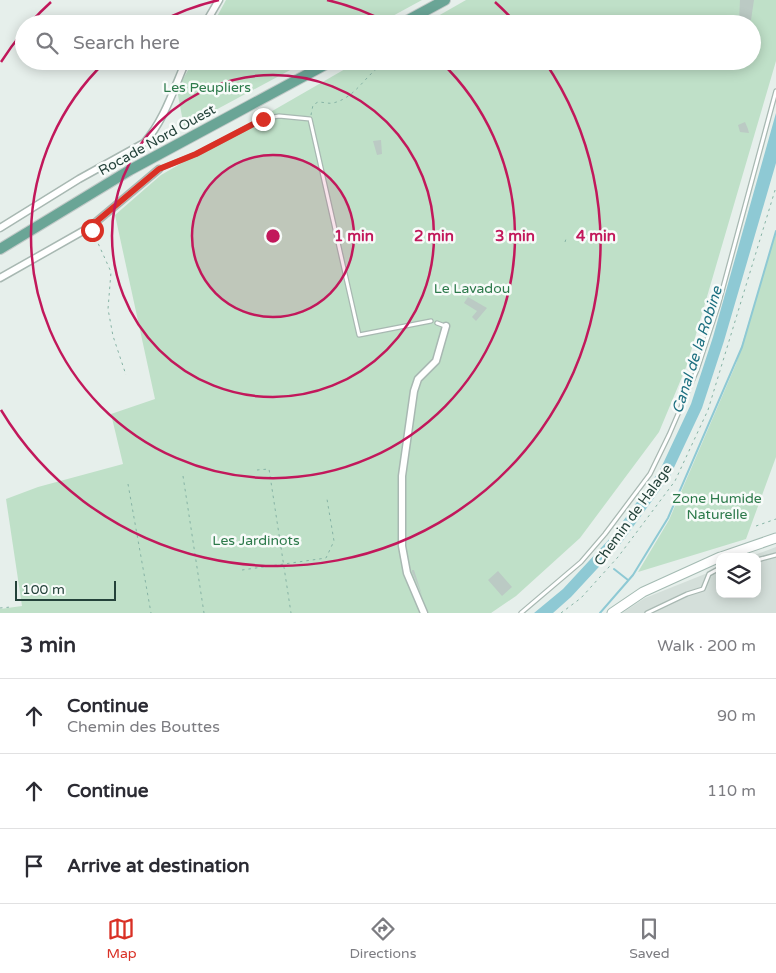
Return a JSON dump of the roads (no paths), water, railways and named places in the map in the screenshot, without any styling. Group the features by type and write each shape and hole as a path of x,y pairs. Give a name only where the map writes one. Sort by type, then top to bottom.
{"main road":[{"path":"418,15 445,0"},
{"name":"Rocade Nord Ouest","path":"0,249 130,170 315,70"}],"street":[{"path":"211,15 219,0"},
{"path":"0,228 79,179 144,143 152,134 182,70"},
{"path":"0,278 90,227 159,169"},
{"path":"424,613 407,572 402,546 402,476 414,391 418,379 436,361 446,326"},
{"path":"732,553 776,538"},
{"path":"612,613 643,592 716,559"}],"lane":[{"path":"521,613 581,562 605,534 650,474 697,370 718,306 750,194 776,91"},
{"path":"159,169 196,154 263,119 279,116 310,119 359,335 431,321"},
{"path":"437,323 446,326"},
{"path":"761,559 776,555"},
{"path":"647,613 687,594 703,589 709,574 716,570"}],"water":[{"path":"776,113 776,163 724,341 702,408 670,476 622,542 571,597 553,613 534,613 563,589 613,535 660,470 691,404 713,337"}],"waterway":[{"path":"600,613 633,575 668,518 742,347 776,231"},
{"path":"614,569 628,580"}],"park label":[{"name":"Les Peupliers","path":"207,87"},
{"name":"Le Lavadou","path":"472,288"},
{"name":"Zone Humide Naturelle","path":"717,506"},
{"name":"Les Jardinots","path":"256,540"}],"water label":[{"name":"Canal de la Robine","path":"697,350"}]}
